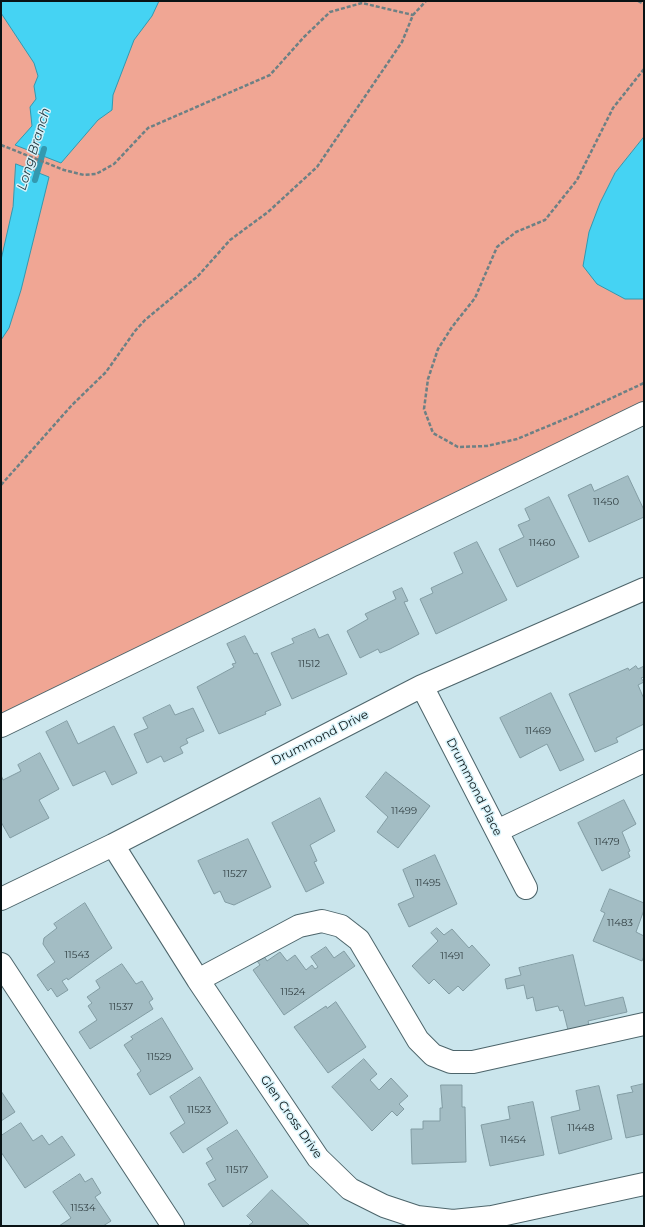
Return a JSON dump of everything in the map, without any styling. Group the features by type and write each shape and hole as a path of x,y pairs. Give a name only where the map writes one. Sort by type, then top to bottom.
{"street":[{"path":"1,726 644,413"},
{"name":"Drummond Drive","path":"1,899 113,845 422,686 644,589"},
{"name":"Drummond Place","path":"422,686 526,888"},
{"path":"496,831 644,761"},
{"name":"Glen Cross Drive","path":"113,845 198,980 318,1158 350,1189 384,1206 417,1217 453,1221 492,1217 644,1184"},
{"path":"198,980 299,926 322,921 341,926 359,940 418,1040 433,1055 451,1062 474,1062 644,1024"},
{"path":"1,964 173,1226"}],"path":[{"path":"1,485 72,405 106,372 135,331 198,276 230,240 268,212 317,167 402,42 413,14 426,1"},
{"path":"638,1 644,4"},
{"path":"1,145 64,170 84,176 96,174 114,164 148,128 270,75 304,37 330,12 362,3 413,14"},
{"path":"644,69 614,108 577,180 545,220 516,232 497,247 475,298 452,327 438,350 428,379 424,409 433,434 458,447 487,446 517,439 577,414 644,383"}],"shaded area":[{"path":"1,1 644,1 644,417 1,721"}],"water":[{"path":"1,1 159,1 152,16 134,40 113,95 112,110 98,120 61,163 15,145 32,126 30,107 36,99 34,86 38,76 34,63 1,13"},
{"path":"644,137 644,299 625,299 597,284 583,266 589,232 600,203 615,173"},
{"path":"16,164 49,177 21,290 9,328 1,340 1,260 13,207"}],"building":[{"path":"628,476 644,510 644,517 589,542 568,495 591,484 594,491"},
{"path":"549,497 579,557 517,587 499,549 524,537 518,525 530,520 525,509"},
{"path":"477,542 507,600 436,634 420,599 433,593 431,588 463,573 454,553"},
{"path":"402,588 408,601 404,602 419,634 390,649 380,653 378,649 360,658 347,631 368,619 365,614 396,599 393,592"},
{"path":"315,629 319,638 328,634 347,674 292,699 271,653 294,643 292,639"},
{"path":"245,636 254,654 257,653 281,705 265,712 266,714 219,734 197,687 234,667 232,664 236,663 227,644"},
{"path":"636,666 638,669 644,666 644,677 641,678 644,682 638,685 644,699 644,724 616,738 618,742 595,752 569,694 628,668 629,670"},
{"path":"551,693 584,760 560,771 547,744 520,758 500,718"},
{"path":"170,705 175,715 193,708 204,731 186,739 188,743 180,747 183,753 164,762 161,756 147,763 134,734 148,728 143,718"},
{"path":"67,721 78,744 114,726 137,773 112,785 105,771 73,786 46,732"},
{"path":"40,753 59,789 39,800 49,818 10,838 1,822 1,775 3,780 21,771 18,765"},
{"path":"386,772 430,806 398,848 377,832 388,817 366,797"},
{"path":"320,798 335,831 310,845 317,861 314,862 324,883 306,892 272,823"},
{"path":"624,800 636,824 622,832 630,851 628,852 630,857 602,871 578,823"},
{"path":"248,839 271,887 234,905 225,902 220,891 214,894 198,861"},
{"path":"435,855 457,904 409,927 398,904 414,897 403,870"},
{"path":"610,889 644,903 644,910 636,932 644,936 644,956 642,961 593,941 605,913 601,911"},
{"path":"85,903 112,948 68,980 67,978 62,981 68,990 57,997 51,988 48,991 37,975 55,962 43,944 44,938 57,928 54,924"},
{"path":"437,928 444,935 452,929 469,948 472,945 490,965 463,991 458,986 449,994 434,979 429,984 412,966 438,941 431,933"},
{"path":"326,947 334,958 344,951 355,966 284,1015 253,970 260,965 255,958 262,953 267,961 280,952 287,961 295,955 306,970 312,965 315,969 318,967 311,957"},
{"path":"573,955 585,1006 623,997 627,1012 588,1021 589,1025 568,1030 563,1010 560,1011 558,1006 536,1011 533,997 527,999 524,985 507,989 505,979 521,975 519,968"},
{"path":"122,964 136,984 142,981 153,999 149,1002 153,1009 90,1049 79,1032 97,1020 88,1006 92,1003 87,997 100,988 96,981"},
{"path":"336,1002 366,1047 328,1073 294,1027 326,1006 327,1008"},
{"path":"162,1018 193,1069 150,1095 137,1074 141,1071 124,1045 133,1039 131,1037"},
{"path":"364,1059 377,1074 370,1080 379,1090 391,1078 408,1096 399,1104 404,1109 397,1116 392,1111 372,1131 332,1087"},
{"path":"200,1077 228,1123 183,1153 170,1133 185,1123 170,1097"},
{"path":"644,1084 644,1134 626,1138 617,1095 633,1092 631,1087"},
{"path":"441,1085 462,1085 462,1107 465,1107 466,1162 412,1164 411,1129 423,1129 423,1121 440,1121 440,1108 442,1108"},
{"path":"599,1086 612,1139 559,1154 551,1117 580,1110 576,1091"},
{"path":"1,1091 15,1112 1,1121"},
{"path":"533,1102 544,1155 490,1166 481,1125 510,1119 508,1107"},
{"path":"21,1123 33,1141 42,1135 49,1145 62,1136 75,1155 25,1188 1,1152 1,1136"},
{"path":"237,1130 268,1177 223,1207 208,1184 216,1180 206,1163 213,1159 207,1149"},
{"path":"80,1174 85,1182 92,1178 101,1193 95,1197 111,1221 103,1226 59,1226 71,1218 53,1192"},
{"path":"272,1190 310,1226 248,1226 253,1222 247,1216"}],"waterway":[{"name":"Long Branch","path":"35,180 44,149"}]}
